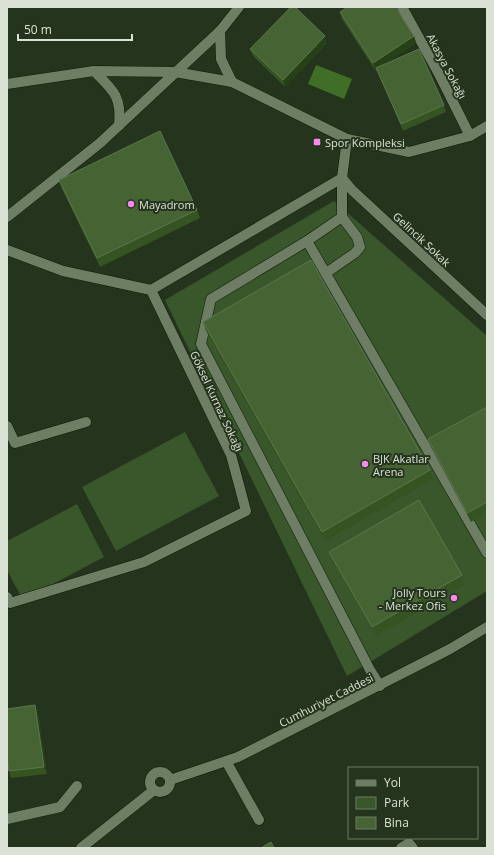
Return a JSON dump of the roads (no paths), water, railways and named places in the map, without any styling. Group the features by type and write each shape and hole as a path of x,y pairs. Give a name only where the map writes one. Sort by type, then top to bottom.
{"street":[{"path":"7,217 100,143 119,126 220,31 239,7"},
{"name":"Akasya Sokağı","path":"402,7 439,74 470,136"},
{"path":"220,31 221,59 232,82"},
{"path":"7,84 94,71 175,72 232,82 347,139 409,152 470,136 487,126"},
{"path":"94,71 116,93 120,114 119,126"},
{"path":"326,273 356,253 360,247 357,237 342,216 342,178 347,139"},
{"path":"7,250 63,271 151,290 342,178"},
{"name":"Gelincik Sokak","path":"342,178 352,190 487,315"},
{"path":"342,216 307,241 211,300 201,344 370,670 380,686"},
{"path":"307,241 487,553"},
{"name":"Göksel Kurnaz Sokağı","path":"7,597 10,603 144,562 246,511 231,455 151,290"},
{"path":"7,426 15,443 86,422"},
{"name":"Cumhuriyet Caddesi","path":"170,780 238,757 380,686 450,649 487,627"},
{"path":"226,761 259,820"},
{"path":"81,848 154,790 164,791 168,787 170,780 164,773 155,774 150,781 154,790"},
{"path":"7,819 60,807 77,786"}],"place":[{"name":"Spor Kompleksi","path":"317,142"},
{"name":"Mayadrom","path":"131,204"},
{"name":"BJK Akatlar Arena","path":"365,464"},
{"name":"Jolly Tours - Merkez Ofis","path":"454,598"}]}
